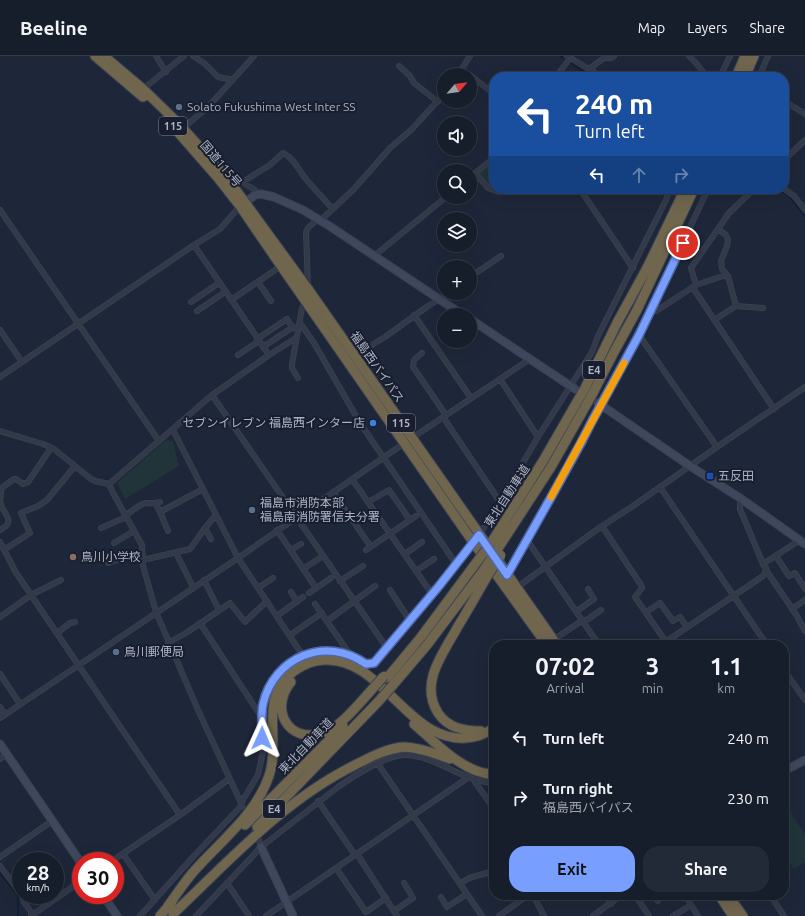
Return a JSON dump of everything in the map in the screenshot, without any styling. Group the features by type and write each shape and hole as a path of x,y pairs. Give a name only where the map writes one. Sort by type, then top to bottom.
{"highway":[{"name":"国道115号","path":"95,56 141,91"},
{"name":"国道115号","path":"104,56 180,130 218,178 243,204"},
{"path":"738,72 745,56"},
{"path":"747,72 754,56"},
{"name":"東北自動車道","path":"160,916 171,912 229,841 372,698 385,677 421,637 476,563 496,549 524,492 585,388 618,321 648,268 683,194"},
{"name":"E4","path":"496,549 551,467 593,393 637,310 692,194"},
{"name":"福島西バイパス","path":"243,204 281,266 306,302 408,441 547,640"},
{"name":"福島西バイパス","path":"243,204 308,289 354,356 408,441"},
{"name":"福島西バイパス","path":"476,539 507,575 548,640"},
{"path":"489,730 463,730 444,720 433,703 430,687 433,674 441,655 486,573 496,549"},
{"name":"東北自動車道","path":"372,698 393,686 486,573"},
{"path":"171,912 194,871 245,818 262,794 270,774 273,755 272,722 274,702 284,681 302,666 316,661 331,660 341,661 357,668 424,725 440,734 465,738 478,736 489,730"},
{"path":"372,698 332,729 323,733 310,735 295,732 288,726 282,715 281,701 283,695 288,685 296,676 308,669 322,666 342,667 351,671 370,685 444,750 459,761 468,767 483,773 489,774"},
{"path":"171,912 274,819 309,791 333,776 380,752 405,747 459,761"},
{"path":"722,900 733,916"},
{"path":"732,900 743,916"}],"street":[{"path":"156,56 166,72"},
{"path":"141,91 184,56"},
{"path":"193,56 204,63 218,77 233,80"},
{"path":"180,130 209,106 254,56"},
{"path":"463,68 470,56"},
{"path":"589,70 604,58 611,58 614,56"},
{"path":"688,56 703,72"},
{"path":"722,72 730,56"},
{"path":"761,72 768,56"},
{"path":"559,72 569,57 593,72"},
{"path":"399,66 410,76 414,83 437,101"},
{"path":"477,81 489,90"},
{"path":"308,289 306,232 308,228 320,220 354,189 390,148 437,103"},
{"path":"789,105 805,114"},
{"path":"789,155 805,140"},
{"path":"257,194 253,189 245,184 244,181 270,165 283,153 289,156 304,178 332,208"},
{"path":"477,171 489,162"},
{"path":"477,175 489,188"},
{"path":"789,192 794,196 805,210"},
{"path":"0,377 194,245 220,229 243,204 257,194 274,197 303,210 437,297"},
{"path":"583,194 633,268"},
{"path":"140,916 242,804 241,803 258,775 263,752 263,705 272,682 287,665 303,656 332,650 359,659 366,664 374,663 476,539 500,502 538,437 573,388 592,352 598,336 633,268 668,194"},
{"path":"507,575 570,464 599,404 639,335 706,194"},
{"path":"749,194 730,213 691,268 695,286 714,320 774,408"},
{"path":"374,256 437,204"},
{"path":"1,214 159,441"},
{"path":"718,229 726,235 728,240 721,261 722,269 726,275 736,306"},
{"path":"194,245 269,355"},
{"path":"477,272 502,256"},
{"path":"231,300 281,266"},
{"path":"651,310 656,311 695,286 726,275"},
{"path":"258,282 271,301"},
{"path":"191,302 219,283"},
{"path":"197,311 225,292"},
{"path":"354,356 438,300"},
{"path":"441,300 453,308"},
{"path":"298,378 292,368 292,364 302,308 306,302"},
{"path":"714,320 736,306 764,308"},
{"path":"414,315 471,398"},
{"path":"238,355 287,319 298,331"},
{"path":"300,323 314,343 360,423 456,564"},
{"path":"477,324 573,388"},
{"path":"263,347 293,327"},
{"path":"0,330 22,362"},
{"path":"639,335 717,447"},
{"path":"109,484 212,395 296,338"},
{"path":"422,353 414,360 413,367 500,502"},
{"path":"0,718 530,359"},
{"path":"500,379 538,437"},
{"path":"516,588 602,526 805,387"},
{"path":"212,395 387,648"},
{"path":"599,404 740,498 802,542 776,556 764,566"},
{"path":"173,430 238,558 303,656"},
{"path":"0,431 36,441 51,448 95,481 109,484"},
{"path":"0,530 9,524 6,513 0,502 0,492 3,487 14,479 23,484 28,482 51,448"},
{"path":"75,466 47,500 38,506 21,513 30,533 2,547 31,595 180,815"},
{"path":"352,479 432,594"},
{"path":"109,484 142,546 143,566 156,612 168,643 241,803"},
{"path":"660,487 764,640"},
{"path":"160,512 203,489"},
{"path":"368,502 389,490 410,520"},
{"path":"333,492 371,547"},
{"path":"740,498 740,509 764,566 805,631"},
{"path":"100,528 126,516 136,507 144,503 158,503 168,531"},
{"path":"143,560 190,549 204,528 216,515"},
{"path":"366,550 416,516"},
{"path":"602,526 641,585 642,588 635,596 662,640"},
{"path":"204,528 211,539"},
{"path":"277,530 316,588"},
{"path":"114,542 134,531"},
{"path":"527,540 596,640"},
{"path":"405,554 422,542"},
{"path":"290,550 301,544"},
{"path":"176,553 193,587"},
{"path":"108,563 142,554"},
{"path":"303,569 323,556"},
{"path":"776,556 789,576 795,573 805,589"},
{"path":"416,571 434,558"},
{"path":"340,581 363,566"},
{"path":"668,640 763,576 765,572 764,566"},
{"path":"258,588 273,578"},
{"path":"309,593 331,578"},
{"path":"0,617 31,595 61,580"},
{"path":"204,580 208,585 219,610"},
{"path":"327,621 375,586"},
{"path":"390,590 410,621"},
{"path":"577,611 594,599 588,590"},
{"path":"291,592 297,602"},
{"path":"277,616 303,598"},
{"path":"792,609 805,600"},
{"path":"168,643 232,603 245,622 267,601"},
{"path":"646,612 660,603 673,621 680,617 687,627"},
{"path":"315,604 351,656"},
{"path":"556,640 601,610"},
{"path":"290,635 322,613"},
{"path":"57,633 70,623 75,622"},
{"path":"200,623 263,719"},
{"path":"0,674 20,704"},
{"path":"789,677 805,700"},
{"path":"0,707 5,714"},
{"path":"0,744 73,852"},
{"path":"0,759 7,754"},
{"path":"196,916 227,883 260,843 347,780 392,757 403,755 428,760 471,778 489,782"},
{"path":"789,768 805,760"},
{"path":"378,764 482,916"},
{"path":"471,778 489,802"},
{"path":"266,916 471,778"},
{"path":"124,853 229,779"},
{"path":"318,801 397,916"},
{"path":"0,858 52,821"},
{"path":"260,843 293,916"},
{"path":"124,855 155,900"},
{"path":"0,866 12,882"},
{"path":"336,868 366,912 386,898"},
{"path":"460,884 469,878 489,872"},
{"path":"227,883 249,916"},
{"path":"394,911 413,898 404,883"},
{"path":"25,904 33,916 72,888"},
{"path":"440,897 447,907 467,894"},
{"path":"498,916 521,900"},
{"path":"536,900 544,916"},
{"path":"608,900 611,904"},
{"path":"593,916 615,900"},
{"path":"638,900 649,916"},
{"path":"688,900 698,916"},
{"path":"773,900 784,916"},
{"path":"109,904 117,916"},
{"path":"673,916 691,905"}],"shaded area":[{"path":"489,163 489,186 485,184 478,173"},
{"path":"166,440 173,441 179,466 125,499 117,483"},
{"path":"789,810 805,834 805,862 794,869 789,862"}],"waterway":[{"path":"560,56 584,72"},
{"path":"786,194 805,216"},
{"path":"0,873 18,896 18,916"}],"tunnel":[{"path":"242,805 255,833"}],"slow traffic":[{"path":"551,497 624,363"}],"place":[{"name":"Solato Fukushima West Inter SS","path":"179,107"},
{"name":"セブンイレブン 福島西インター店","path":"373,423"},
{"name":"五反田","path":"710,476"},
{"name":"福島市消防本部 福島南消防署信夫分署","path":"252,510"},
{"name":"鳥川小学校","path":"73,557"},
{"name":"鳥川郵便局","path":"116,652"}],"route":[{"path":"262,738 263,705 272,682 287,665 301,656 332,650 339,651 359,659 366,664 374,663 439,586 479,535 507,575 639,335 683,243"}]}
